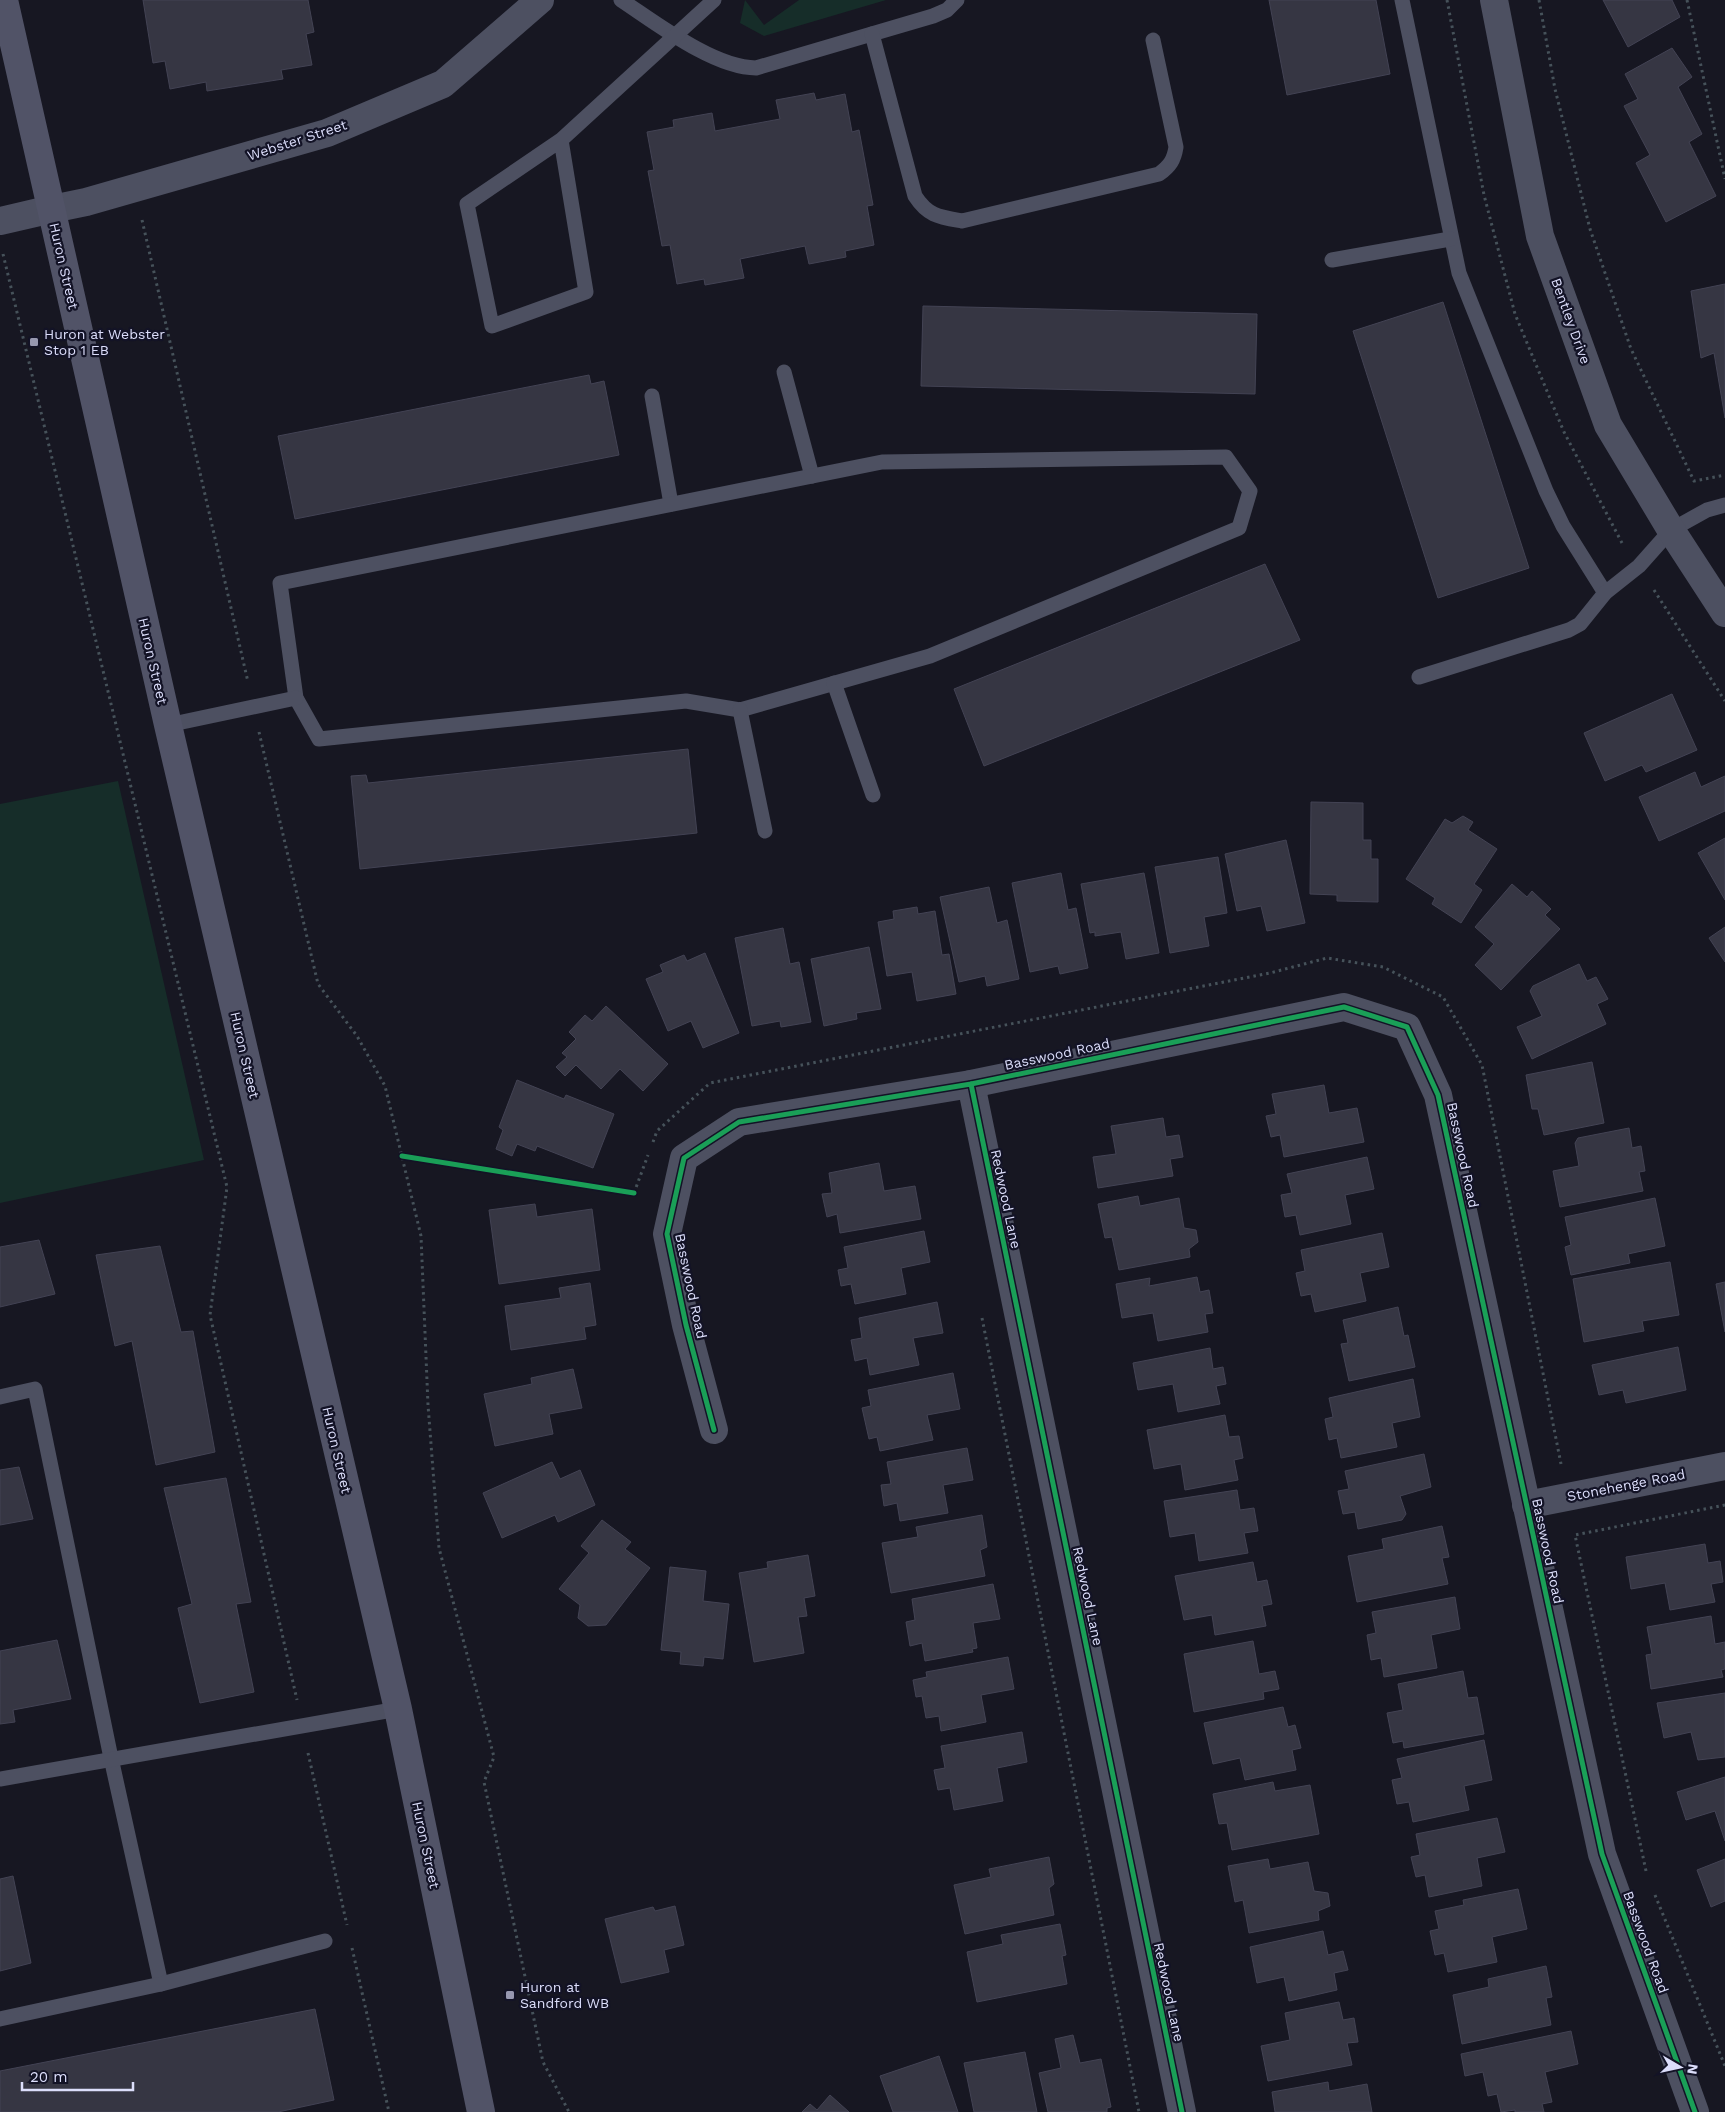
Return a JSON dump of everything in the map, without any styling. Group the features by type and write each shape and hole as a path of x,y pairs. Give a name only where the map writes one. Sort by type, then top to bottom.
{"main road":[{"name":"Huron Street","path":"4,0 168,725 398,1709 481,2112"}],"street":[{"name":"Webster Street","path":"0,221 135,188 327,133 443,84 540,0"},
{"name":"Bentley Drive","path":"1494,0 1540,236 1608,424 1671,530 1725,612"},
{"name":"Basswood Road","path":"714,1430 686,1325 666,1234 684,1158 738,1122 971,1084 1344,1007 1407,1027 1438,1095 1602,1854 1695,2112"},
{"name":"Redwood Lane","path":"971,1084 1182,2112"},
{"name":"Stonehenge Road","path":"1526,1505 1725,1466"}],"lane":[{"path":"621,0 675,36 729,65 741,68 756,68 940,13 947,10 957,0"},
{"path":"561,140 586,292 492,326 467,204 561,140 714,0"},
{"path":"1402,0 1450,239 1459,274 1546,491 1563,526 1605,593"},
{"path":"872,34 914,196 923,209 932,214 962,221 1159,174 1168,168 1175,158 1176,147 1154,40"},
{"path":"1332,260 1450,239"},
{"path":"784,372 812,476"},
{"path":"652,396 671,504"},
{"path":"1226,457 1250,491 1239,528 930,656 740,710 686,701 319,738 296,698 280,582 671,504 882,462 1226,457"},
{"path":"1419,677 1569,630 1580,624 1605,593 1640,566 1671,530 1707,510 1725,505"},
{"path":"834,683 873,795"},
{"path":"168,725 296,698"},
{"path":"740,710 764,832"},
{"path":"0,1397 35,1389 111,1758 161,1984"},
{"path":"0,1779 398,1709"},
{"path":"0,2019 161,1984 325,1942"}],"path":[{"path":"1538,0 1554,89 1588,220 1631,349 1694,481 1725,475"},
{"path":"1687,0 1725,179"},
{"path":"135,188 318,984 357,1036 385,1086 422,1236 428,1405 439,1548 494,1758 484,1782 543,2062 569,2112"},
{"path":"4,254 227,1187 210,1315 348,1928"},
{"path":"634,1193 657,1132 710,1084 1261,974 1327,958 1383,967 1443,997 1482,1065 1575,1535 1647,1876"},
{"path":"981,1313 1139,2112"},
{"path":"1575,1535 1725,1505"},
{"path":"1654,1894 1725,2066"},
{"path":"350,1938 389,2112"}],"green space":[{"path":"745,0 764,25 799,0 886,0 764,36 740,23"},
{"path":"118,781 204,1160 0,1203 0,804"}],"building":[{"path":"143,0 308,0 314,32 306,34 312,65 281,70 283,79 207,91 206,82 170,89 165,61 153,63"},
{"path":"1269,0 1376,0 1390,74 1287,95"},
{"path":"1603,0 1672,0 1680,17 1628,47"},
{"path":"1672,48 1692,77 1678,87 1702,134 1689,142 1716,196 1666,222 1636,163 1650,155 1624,106 1638,99 1625,74"},
{"path":"814,93 816,100 845,94 852,132 859,130 873,205 867,206 874,245 845,251 846,257 809,264 805,246 740,259 744,278 705,285 704,279 677,284 670,245 662,246 648,171 654,170 647,132 674,127 673,120 712,113 715,131 780,119 776,100"},
{"path":"1725,284 1725,418 1714,353 1701,358 1691,291"},
{"path":"1443,302 1529,568 1438,598 1353,331"},
{"path":"923,306 1257,314 1255,394 921,386"},
{"path":"589,375 591,384 604,381 619,455 295,519 278,436"},
{"path":"1265,564 1300,640 984,766 954,689"},
{"path":"1672,694 1697,750 1646,772 1642,765 1605,781 1584,733"},
{"path":"688,749 697,833 360,869 351,776 366,775 368,783"},
{"path":"1695,772 1701,787 1725,776 1725,811 1659,841 1639,797"},
{"path":"1311,802 1363,803 1363,840 1371,840 1371,859 1378,859 1378,902 1337,901 1337,895 1310,894"},
{"path":"1463,816 1473,822 1468,830 1497,849 1474,884 1482,890 1461,923 1432,904 1435,898 1406,879 1445,819 1452,823"},
{"path":"1725,838 1725,900 1698,853"},
{"path":"1286,840 1305,923 1267,931 1261,906 1237,911 1225,854"},
{"path":"1218,857 1227,913 1204,917 1209,946 1170,953 1155,867"},
{"path":"1061,873 1068,910 1076,908 1088,968 1060,974 1058,966 1030,972 1012,883"},
{"path":"1144,873 1159,953 1126,959 1121,932 1095,936 1095,932 1090,933 1081,884"},
{"path":"1512,884 1527,897 1532,891 1551,909 1545,915 1560,929 1501,990 1475,965 1494,944 1475,927"},
{"path":"989,887 997,923 1007,920 1019,979 987,986 985,976 959,982 940,897"},
{"path":"917,907 918,914 935,911 942,955 949,954 956,994 917,1001 912,972 887,976 878,922 894,919 893,911"},
{"path":"1725,927 1725,962 1709,938"},
{"path":"783,928 790,964 799,962 811,1022 781,1027 780,1021 752,1026 735,938"},
{"path":"869,947 881,1009 856,1013 857,1019 824,1026 811,959"},
{"path":"705,953 739,1033 703,1048 691,1021 668,1031 646,979 663,972 660,965 684,955 687,961"},
{"path":"1579,964 1587,981 1596,977 1608,999 1597,1004 1606,1024 1532,1059 1517,1027 1542,1016 1530,991 1533,986"},
{"path":"606,1006 668,1064 643,1091 620,1069 601,1089 576,1065 565,1076 556,1067 567,1057 562,1053 576,1039 569,1032 585,1015 592,1021"},
{"path":"1592,1062 1604,1123 1544,1135 1538,1109 1532,1109 1526,1075"},
{"path":"517,1080 564,1099 566,1095 614,1114 593,1168 537,1146 535,1151 517,1144 512,1156 496,1149 503,1130 499,1127"},
{"path":"1324,1085 1329,1113 1357,1108 1364,1142 1284,1157 1280,1135 1271,1137 1266,1116 1276,1114 1272,1094"},
{"path":"1163,1118 1166,1137 1179,1135 1183,1157 1170,1159 1173,1176 1098,1188 1093,1157 1116,1154 1111,1126"},
{"path":"1629,1128 1632,1148 1641,1146 1645,1171 1639,1172 1643,1191 1560,1207 1553,1171 1579,1166 1575,1143 1578,1138"},
{"path":"1367,1157 1374,1189 1345,1195 1351,1224 1300,1235 1296,1215 1285,1217 1281,1195 1292,1193 1287,1174"},
{"path":"879,1163 884,1191 915,1186 921,1219 840,1233 837,1214 827,1217 822,1194 832,1193 829,1173"},
{"path":"1138,1196 1140,1206 1179,1198 1184,1228 1196,1230 1198,1242 1189,1249 1190,1257 1119,1270 1112,1237 1105,1238 1098,1204"},
{"path":"1655,1198 1665,1246 1628,1254 1630,1263 1571,1275 1565,1247 1571,1245 1565,1217"},
{"path":"535,1204 537,1217 592,1209 600,1270 499,1284 489,1210"},
{"path":"924,1231 930,1262 901,1268 906,1294 855,1304 851,1284 841,1286 838,1270 848,1268 844,1247"},
{"path":"1382,1233 1389,1267 1360,1273 1366,1301 1315,1312 1311,1294 1301,1296 1296,1273 1305,1271 1301,1250"},
{"path":"39,1240 55,1294 0,1307 0,1247"},
{"path":"160,1246 181,1332 193,1331 215,1452 156,1465 132,1341 115,1346 96,1255"},
{"path":"1670,1262 1679,1315 1642,1321 1644,1331 1584,1342 1573,1279"},
{"path":"1197,1277 1200,1292 1209,1290 1213,1313 1205,1314 1208,1332 1158,1341 1153,1313 1122,1318 1116,1284 1150,1278 1149,1286"},
{"path":"1725,1282 1725,1332 1716,1284"},
{"path":"590,1283 596,1325 584,1327 586,1339 511,1350 505,1306 561,1298 559,1288"},
{"path":"937,1302 943,1333 913,1338 919,1365 870,1375 867,1358 855,1361 851,1340 862,1338 859,1318"},
{"path":"1398,1307 1404,1336 1408,1335 1415,1367 1349,1381 1341,1344 1348,1343 1343,1320"},
{"path":"1678,1347 1686,1390 1626,1403 1623,1390 1599,1395 1592,1365"},
{"path":"1210,1348 1213,1369 1223,1367 1226,1384 1216,1386 1220,1404 1178,1412 1173,1384 1138,1390 1133,1363"},
{"path":"573,1369 582,1408 549,1414 553,1434 495,1446 484,1394 532,1384 531,1378"},
{"path":"953,1373 960,1409 927,1415 933,1440 880,1451 877,1437 869,1439 862,1408 871,1406 868,1390"},
{"path":"1413,1379 1420,1417 1392,1423 1397,1447 1341,1458 1337,1438 1329,1440 1325,1419 1333,1417 1329,1398"},
{"path":"1225,1415 1229,1437 1239,1436 1243,1458 1234,1460 1238,1480 1185,1490 1181,1464 1154,1469 1147,1430"},
{"path":"967,1448 973,1480 943,1485 948,1513 900,1521 897,1503 884,1506 881,1485 891,1484 887,1462"},
{"path":"1424,1454 1431,1487 1400,1496 1406,1514 1402,1520 1358,1529 1355,1512 1343,1514 1338,1491 1349,1489 1345,1471"},
{"path":"552,1462 560,1479 580,1470 595,1505 558,1522 555,1515 502,1538 483,1493"},
{"path":"19,1467 33,1519 0,1525 0,1470"},
{"path":"226,1478 251,1602 236,1604 254,1692 200,1703 178,1608 192,1604 164,1488"},
{"path":"1237,1490 1240,1510 1254,1508 1258,1531 1244,1533 1248,1553 1199,1561 1195,1533 1170,1537 1164,1501"},
{"path":"982,1515 987,1547 980,1550 985,1576 891,1593 882,1543 918,1537 916,1527"},
{"path":"602,1520 631,1542 625,1549 650,1568 606,1625 588,1626 578,1618 580,1605 559,1589 589,1553 581,1546"},
{"path":"1442,1526 1449,1557 1442,1558 1448,1584 1357,1602 1348,1556 1384,1549 1382,1539"},
{"path":"1705,1544 1708,1563 1720,1561 1723,1582 1711,1584 1715,1602 1670,1610 1665,1583 1631,1589 1626,1557"},
{"path":"808,1555 815,1596 804,1598 807,1616 798,1617 804,1653 754,1662 739,1573 768,1568 767,1562"},
{"path":"1253,1562 1257,1582 1267,1580 1272,1604 1262,1606 1266,1626 1215,1635 1212,1615 1184,1620 1175,1576"},
{"path":"670,1567 706,1571 703,1601 729,1604 723,1659 704,1657 703,1666 680,1664 681,1652 661,1650"},
{"path":"993,1584 1000,1619 973,1623 977,1648 972,1649 973,1652 925,1661 922,1643 910,1646 906,1622 915,1620 912,1599"},
{"path":"1455,1597 1460,1629 1431,1635 1437,1668 1384,1677 1381,1658 1371,1660 1367,1635 1376,1633 1372,1612"},
{"path":"1711,1616 1715,1644 1725,1642 1725,1669 1721,1670 1723,1677 1651,1689 1646,1655 1652,1654 1647,1627"},
{"path":"57,1640 71,1699 13,1710 15,1722 0,1724 0,1651"},
{"path":"1253,1641 1259,1674 1275,1671 1279,1689 1263,1692 1264,1699 1194,1712 1184,1654"},
{"path":"1008,1657 1014,1689 981,1695 986,1722 941,1731 939,1716 926,1718 922,1696 916,1697 913,1680 927,1677 926,1672"},
{"path":"1463,1671 1468,1698 1477,1697 1484,1734 1404,1748 1403,1741 1393,1743 1387,1713 1403,1710 1398,1684"},
{"path":"1725,1693 1725,1757 1698,1760 1691,1732 1664,1738 1657,1703"},
{"path":"1283,1707 1288,1727 1295,1725 1301,1748 1292,1750 1296,1770 1245,1780 1240,1758 1213,1764 1204,1723"},
{"path":"1022,1732 1027,1762 997,1768 1003,1801 954,1810 950,1788 938,1790 934,1770 945,1768 941,1746"},
{"path":"1484,1740 1492,1780 1464,1786 1469,1810 1413,1822 1409,1802 1397,1804 1392,1780 1402,1778 1397,1759"},
{"path":"1725,1777 1725,1841 1715,1811 1686,1820 1677,1792"},
{"path":"1273,1782 1275,1791 1310,1785 1319,1834 1232,1850 1227,1823 1219,1824 1213,1794"},
{"path":"1497,1818 1505,1852 1477,1858 1482,1886 1429,1897 1425,1875 1416,1877 1411,1857 1420,1855 1416,1834"},
{"path":"1049,1857 1054,1884 1049,1888 1054,1915 965,1934 954,1885 991,1877 989,1869"},
{"path":"1268,1859 1270,1869 1308,1862 1314,1891 1328,1893 1330,1906 1318,1911 1319,1920 1249,1933 1243,1900 1235,1902 1228,1866"},
{"path":"1725,1859 1725,1901 1711,1907 1697,1870"},
{"path":"13,1876 31,1963 0,1971 0,1879"},
{"path":"1518,1889 1527,1929 1492,1937 1497,1962 1448,1972 1444,1953 1435,1955 1430,1931 1439,1929 1435,1911 1464,1905 1463,1900"},
{"path":"675,1906 684,1945 664,1950 669,1972 621,1983 605,1919 653,1907 655,1911"},
{"path":"1060,1924 1066,1955 1062,1956 1067,1984 977,2002 967,1952 1003,1944 1001,1935"},
{"path":"1323,1931 1328,1955 1343,1951 1348,1970 1334,1973 1337,1990 1289,2001 1284,1977 1257,1983 1250,1947"},
{"path":"1546,1966 1552,1997 1546,1998 1551,2025 1462,2044 1453,1995 1489,1987 1488,1979"},
{"path":"1339,2002 1343,2020 1354,2018 1358,2042 1347,2043 1352,2065 1268,2081 1261,2046 1290,2040 1285,2013"},
{"path":"315,2009 334,2100 278,2112 0,2112 0,2071"},
{"path":"1571,2031 1578,2064 1545,2072 1552,2102 1542,2104 1544,2112 1515,2112 1515,2110 1501,2112 1497,2094 1488,2096 1483,2072 1465,2076 1461,2054"},
{"path":"1073,2035 1080,2063 1101,2059 1111,2107 1107,2108 1107,2112 1048,2112 1039,2073 1061,2068 1055,2039"},
{"path":"1025,2052 1037,2112 974,2112 964,2063"},
{"path":"939,2056 958,2112 893,2112 880,2076"},
{"path":"1328,2082 1329,2091 1367,2084 1372,2112 1275,2112 1272,2092"},
{"path":"830,2095 849,2112 802,2112 810,2104 817,2110"}],"cycle path":[{"path":"714,1430 686,1325 667,1234 684,1158 739,1122 971,1084 1344,1007 1407,1027 1438,1095 1602,1854 1695,2112"},
{"path":"971,1084 1182,2112"},
{"path":"402,1156 634,1193"}],"place":[{"name":"Huron at Webster Stop 1 EB","path":"34,342"},
{"name":"Huron at Sandford WB","path":"510,1995"}]}
